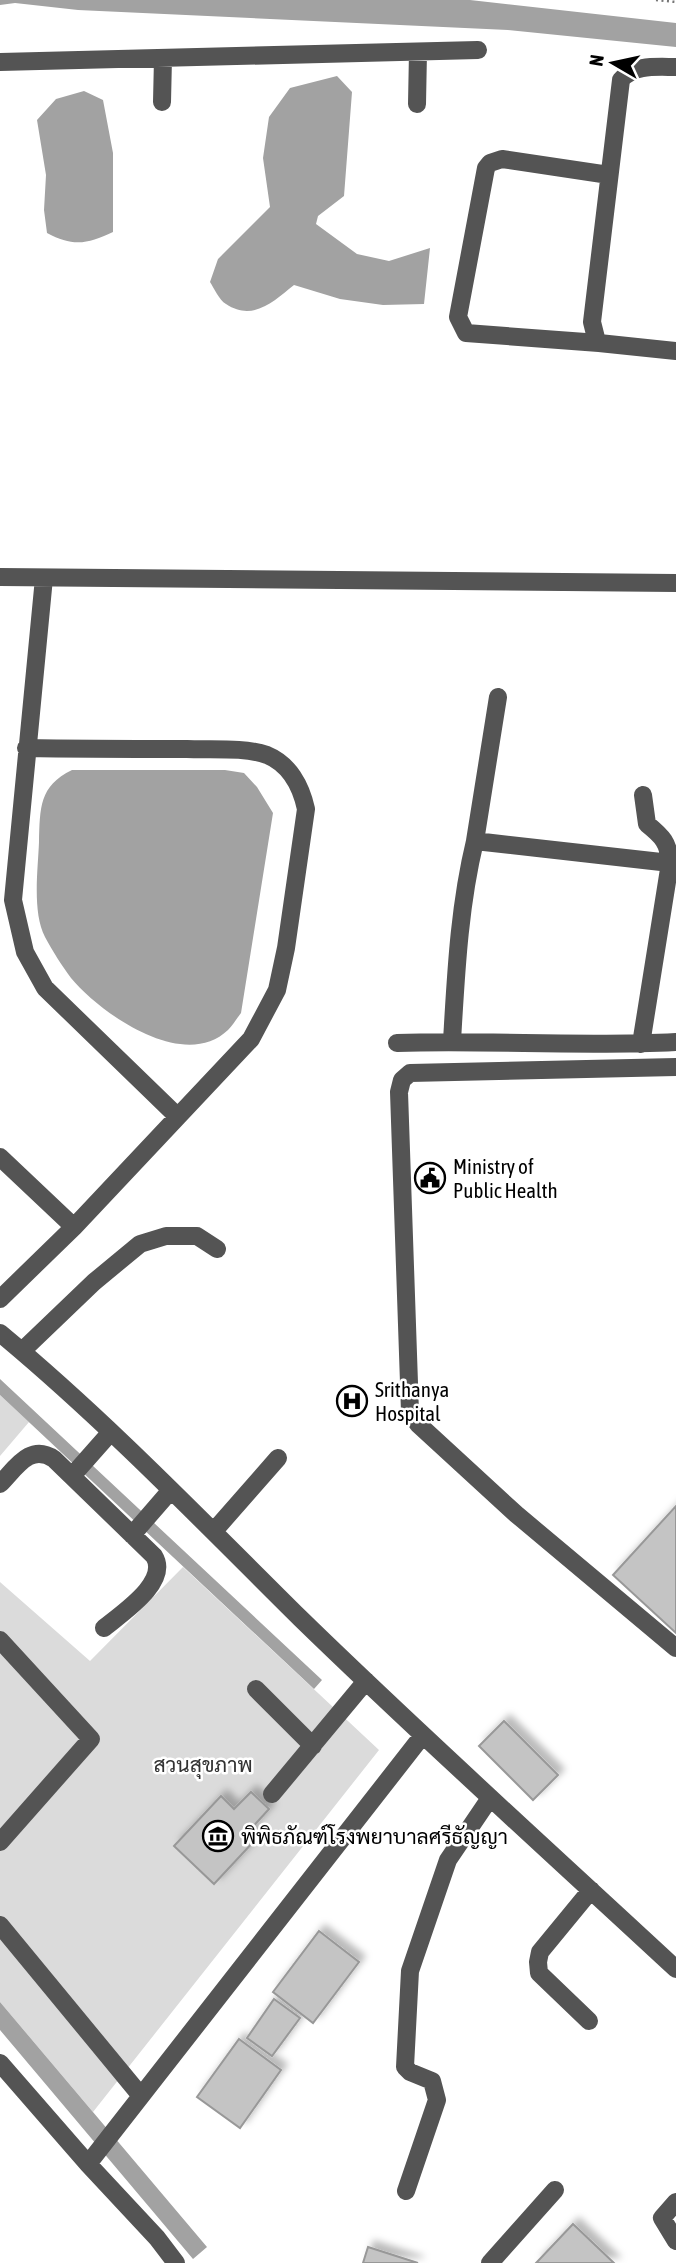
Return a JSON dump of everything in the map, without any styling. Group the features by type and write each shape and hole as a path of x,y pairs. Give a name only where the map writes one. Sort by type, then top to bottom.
{"lane":[{"path":"0,62 478,50"},
{"path":"417,103 418,51"},
{"path":"162,102 163,58"},
{"path":"600,342 596,338 592,322 621,80 628,72 639,69 676,68"},
{"path":"609,175 502,159 490,163 486,168 458,317 466,333 600,342 676,351"},
{"path":"0,578 676,583"},
{"path":"44,578 12,900 25,952 45,988 177,1116"},
{"path":"452,1041 457,953 468,869 498,697"},
{"path":"0,1299 74,1227 251,1039 277,990 286,948 306,808 302,790 293,776 279,762 265,754 225,750 26,748"},
{"path":"641,1044 670,863 670,850 664,837 647,824 643,795"},
{"path":"475,841 670,863"},
{"path":"397,1043 676,1042"},
{"path":"676,1067 410,1073 402,1080 400,1092 410,1412 418,1424 516,1514 676,1648"},
{"path":"0,1157 74,1227"},
{"path":"22,1351 94,1282 140,1244 166,1236 197,1236 217,1249"},
{"path":"0,1333 171,1490 423,1735 676,1969"},
{"path":"74,1474 110,1433"},
{"path":"0,1484 26,1458 39,1452 45,1453 139,1527 157,1561 159,1569 156,1579 150,1588 104,1628"},
{"path":"214,1531 278,1458"},
{"path":"139,1527 171,1490"},
{"path":"0,1640 91,1739 0,1842"},
{"path":"272,1794 366,1681"},
{"path":"256,1689 313,1746"},
{"path":"89,2163 423,1735"},
{"path":"406,2191 437,2100 432,2081 405,2067 410,1971 448,1860 490,1798"},
{"path":"589,2021 539,1973 538,1962 540,1952 591,1891"},
{"path":"0,1925 137,2101"},
{"path":"0,2063 157,2238 176,2263"},
{"path":"490,2263 555,2190"},
{"path":"676,2202 662,2218 676,2241"}],"path":[{"path":"656,0 676,2"}],"green space":[{"path":"0,1395 29,1422 0,1456"},
{"name":"สวนสุขภาพ","path":"183,1567 379,1750 93,2112 0,2002 0,1582 90,1661"}],"shaded area":[{"path":"0,0 470,0 676,23 676,47 508,30 78,10 15,3 0,5"},
{"path":"337,76 352,92 344,196 318,216 316,224 357,254 389,261 430,248 424,304 383,305 340,299 294,285 263,307 245,311 236,309 221,300 210,282 218,259 270,207 263,158 269,117 290,88"},
{"path":"84,91 103,100 113,153 113,232 88,241 73,242 47,233 44,210 46,175 37,120 56,99"},
{"path":"72,770 225,770 244,773 257,787 273,813 241,1013 228,1030 210,1041 189,1045 167,1041 122,1021 102,1007 71,978 45,937 37,903 41,808 53,783"},
{"path":"0,1379 322,1680 314,1689 0,1395"},
{"path":"0,2002 207,2247 193,2259 0,2030"}],"building":[{"path":"676,1506 676,1633 613,1575"},
{"path":"504,1721 558,1775 533,1800 479,1746"},
{"name":"พิพิธภัณฑ์โรงพยาบาลศรีธัญญา","path":"251,1792 269,1809 248,1832 256,1839 214,1884 174,1846 221,1796 234,1809"},
{"path":"319,1931 359,1962 313,2023 273,1992"},
{"path":"274,1999 300,2018 272,2056 247,2038"},
{"path":"239,2039 281,2070 240,2128 197,2097"},
{"path":"573,2224 614,2263 536,2263"},
{"path":"368,2247 418,2263 363,2263"}],"place":[{"name":"Ministry of Public Health","path":"430,1178"},
{"name":"Srithanya Hospital","path":"352,1401"},
{"name":"พิพิธภัณฑ์โรงพยาบาลศรีธัญญา","path":"218,1836"}]}
